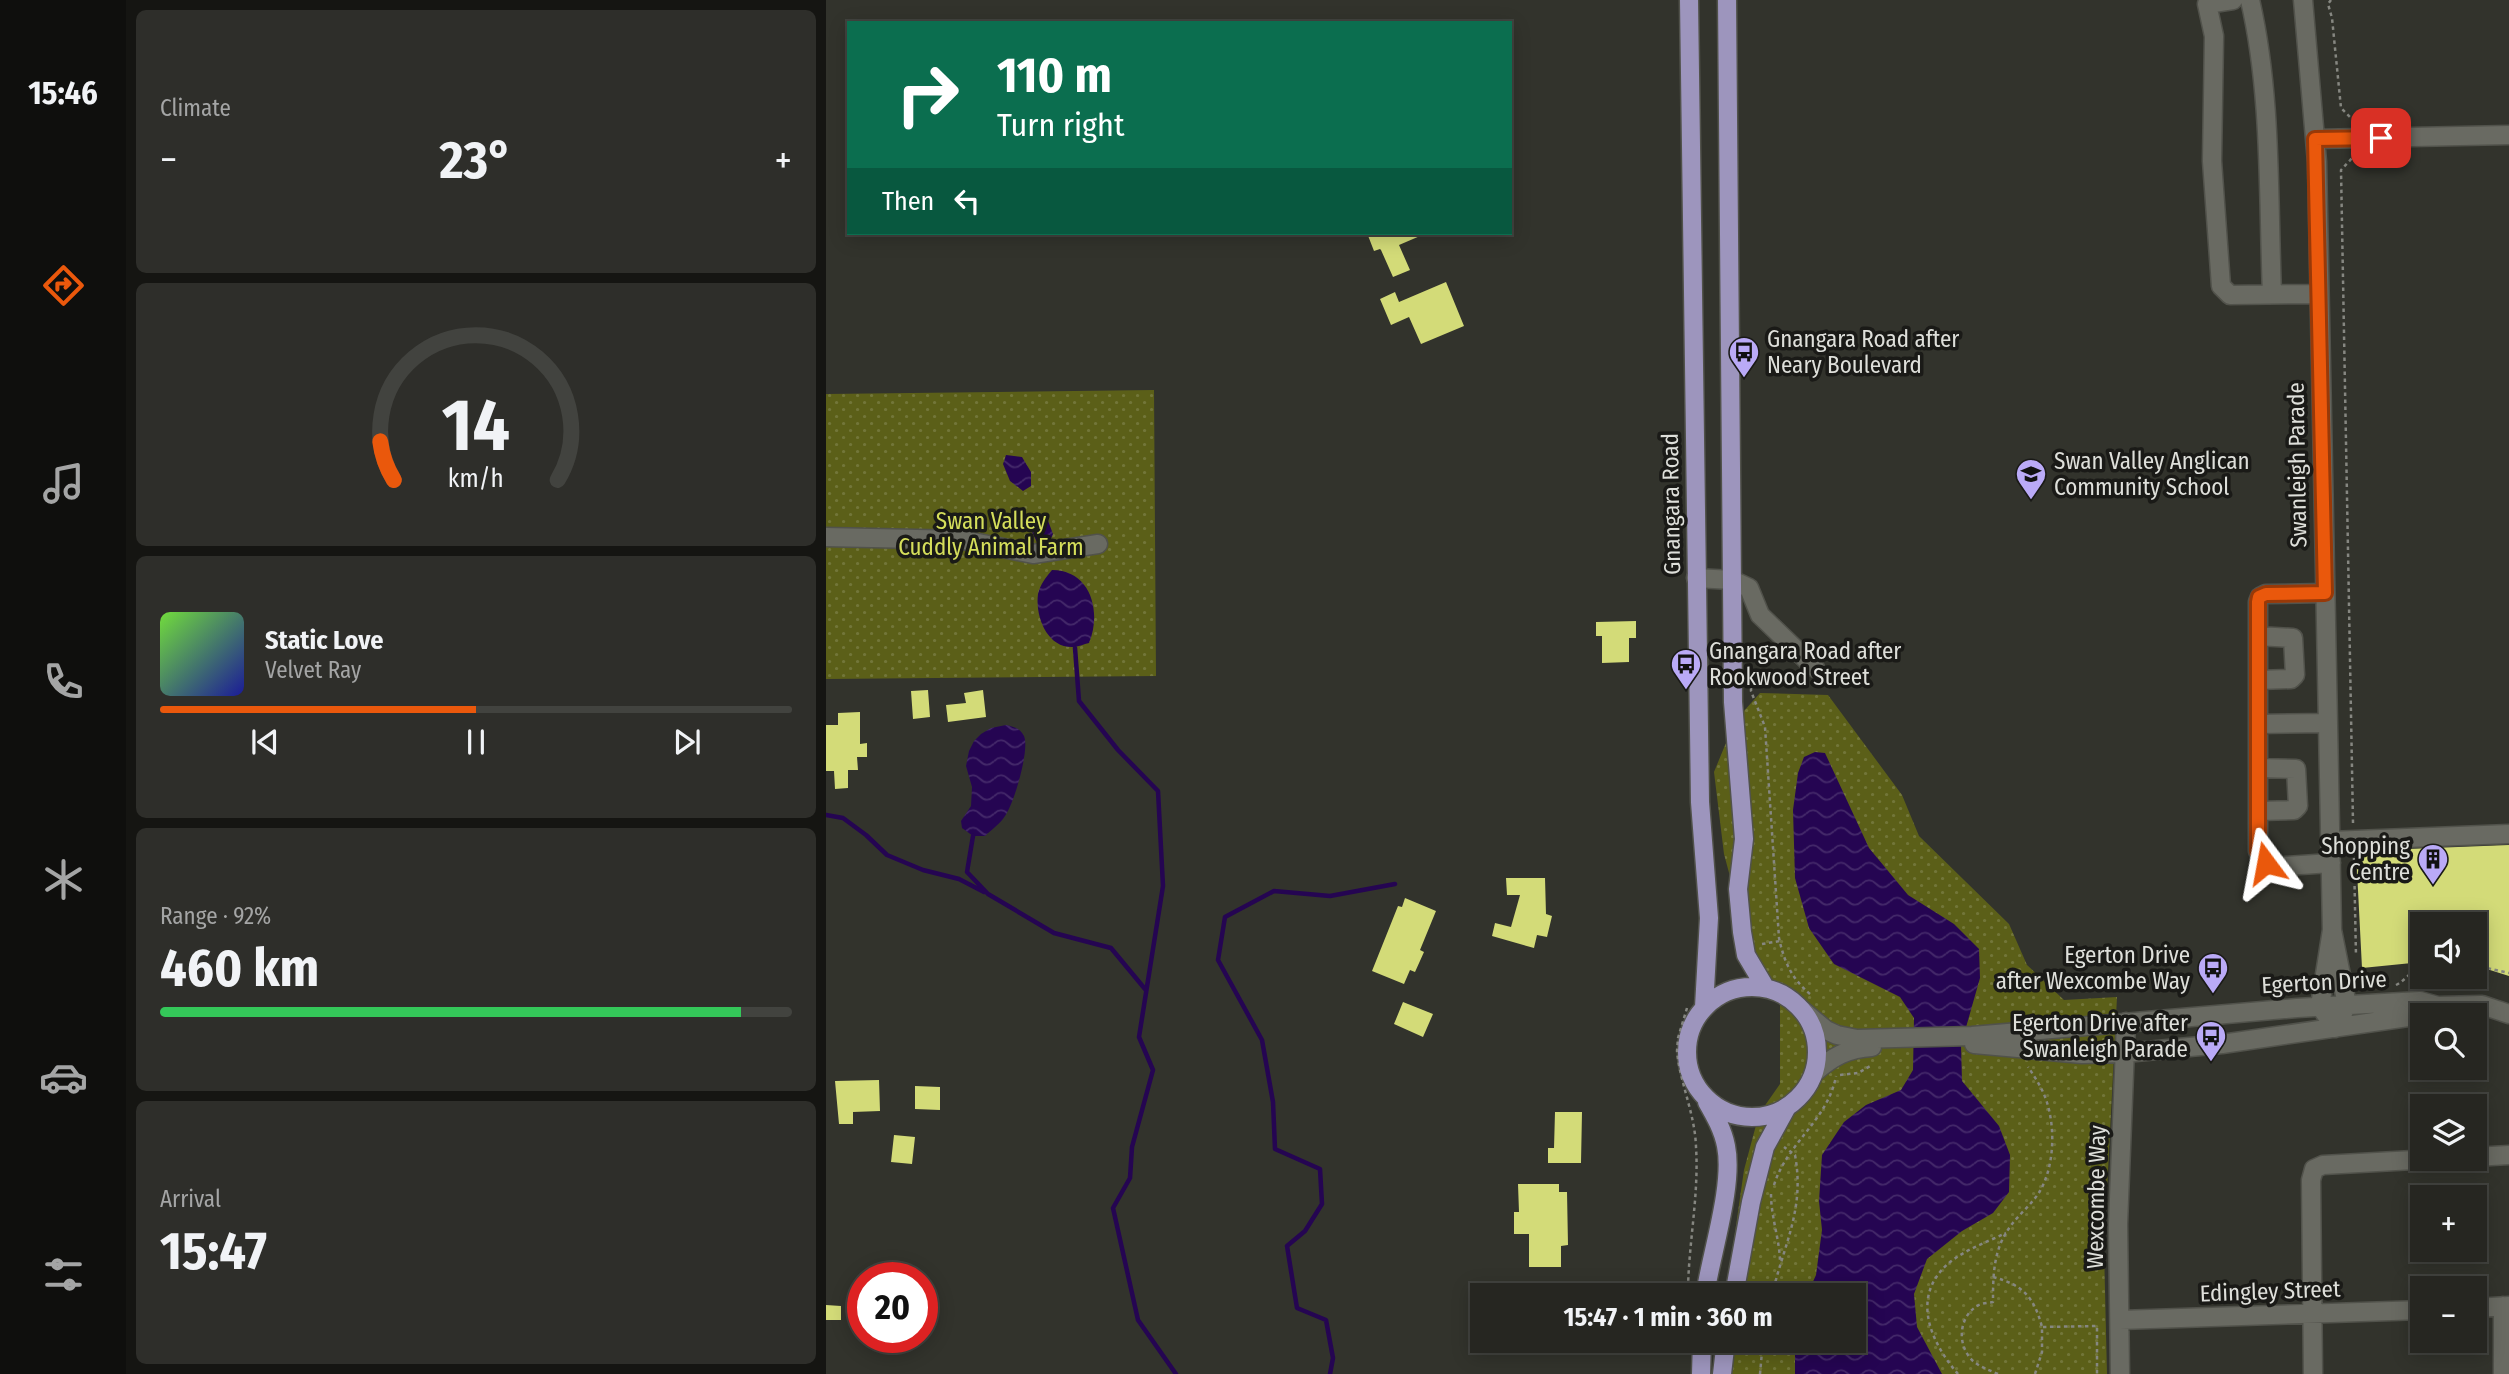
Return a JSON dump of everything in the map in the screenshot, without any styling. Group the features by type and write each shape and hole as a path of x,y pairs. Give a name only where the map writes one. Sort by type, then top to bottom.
{"main road":[{"name":"Gnangara Road","path":"1689,0 1700,802 1708,906 1704,1007"},
{"path":"1727,0 1731,580 1734,725 1744,839 1738,889 1746,955 1765,987"},
{"path":"1704,1096 1723,1110 1744,1117 1766,1116 1787,1107 1804,1092 1814,1073 1817,1051 1814,1029 1802,1010 1786,995 1765,987 1743,987 1722,994 1704,1007 1693,1023 1687,1042 1688,1062 1693,1080 1720,1126 1728,1156 1707,1283"},
{"path":"1736,1283 1751,1202 1768,1141 1787,1107"},
{"path":"1702,1353 1702,1374"},
{"path":"1722,1374 1724,1353"}],"street":[{"path":"2233,0 2207,4 2214,36 2213,162 2221,286 2230,295 2318,294"},
{"path":"2250,0 2259,38 2263,75 2272,294"},
{"name":"Swanleigh Parade","path":"2303,0 2315,139 2331,863 2332,930 2320,1006"},
{"path":"2315,139 2509,135"},
{"path":"826,537 963,540 1033,554 1098,544"},
{"path":"1696,578 1731,580 1749,588 1760,615 1815,668"},
{"path":"2325,593 2262,594 2258,602 2258,851 2262,860 2278,866 2331,863"},
{"path":"2258,636 2293,638 2295,675 2291,679 2258,680"},
{"path":"2258,724 2328,723"},
{"path":"2258,768 2296,769 2298,806 2294,810 2258,811"},
{"path":"2330,841 2509,834"},
{"name":"Swanleigh Parade","path":"2332,930 2347,1005"},
{"name":"Egerton Drive","path":"1802,1010 1826,1030 1837,1035 1900,1041 1972,1040 2126,1022 2320,1006 2421,1003"},
{"path":"2320,1006 2334,1028 2347,1005"},
{"name":"Egerton Drive","path":"2487,1007 2509,1014"},
{"name":"Egerton Drive","path":"1972,1040 2082,1054 2125,1054 2222,1044 2410,1015"},
{"name":"Wexcombe Way","path":"2120,1374 2118,1224 2126,1022"},
{"name":"Egerton Drive","path":"1814,1073 1841,1053 1855,1048 1900,1041"},
{"path":"2487,1156 2509,1155"},
{"path":"2314,1374 2311,1180 2314,1169 2323,1165 2410,1160"},
{"path":"2487,1307 2506,1306 2503,1374"},
{"name":"Edingley Street","path":"2120,1320 2410,1311"}],"path":[{"path":"2331,0 2328,4 2334,31 2341,108 2355,122 2356,138 2356,155 2341,170 2356,965"},
{"path":"2487,968 2509,973"},
{"path":"2389,986 2397,985 2410,974"},
{"path":"1836,1074 1858,1073 1879,1061"},
{"path":"1998,1374 1973,1361 1961,1339 1969,1313 1979,1305 1993,1302 1993,1277 1997,1256 2006,1233 2040,1190 2049,1167 2051,1117 2043,1091 2026,1064"},
{"path":"1696,1146 1725,1141"},
{"path":"1768,1141 1785,1147 1794,1155 1798,1190 1796,1216 1776,1283"},
{"path":"1958,1374 1947,1361 1929,1326 1926,1309 1930,1289 1941,1270 1963,1254 2006,1233"},
{"path":"1993,1277 2012,1282 2029,1297 2038,1312 2042,1327 2042,1352 2035,1374"},
{"path":"2042,1327 2097,1326 2097,1374"},
{"path":"1760,1374 1762,1353"}],"green space":[{"name":"Swan Valley Cuddly Animal Farm","path":"1154,390 1156,676 826,679 826,394"},
{"path":"1760,693 1828,695 1902,795 1919,836 2009,924 2027,965 2064,1000 2117,997 2104,1249 2107,1374 1717,1374 1718,1353 1866,1353 1866,1283 1728,1283 1744,1170 1759,1114 1780,1084 1780,1003 1765,987 1740,914 1724,854 1714,772 1735,721"}],"water":[{"path":"1006,455 1022,457 1031,472 1031,486 1023,491 1010,481 1003,464"},
{"path":"1047,518 1053,534 1050,541 1037,542 1032,532 1034,523"},
{"path":"1052,570 1076,577 1090,595 1094,619 1089,643 1075,647 1064,646 1056,642 1045,629 1039,612 1038,594"},
{"path":"1006,725 1021,731 1024,736 1025,752 1017,789 1001,822 985,836 973,836 962,828 961,821 971,806 972,787 966,766 969,751 981,734 991,728"},
{"path":"1815,752 1825,753 1869,848 1908,895 1954,924 1979,949 1980,978 1961,1045 1962,1081 1999,1126 2010,1155 2009,1192 1993,1213 1962,1231 1927,1259 1914,1294 1917,1327 1942,1374 1795,1374 1795,1353 1866,1353 1866,1283 1812,1283 1816,1275 1822,1230 1819,1201 1822,1155 1844,1122 1866,1105 1901,1090 1913,1070 1914,1018 1900,997 1834,964 1809,928 1795,878 1793,810 1798,773 1804,757"}],"building":[{"path":"1368,235 1422,235 1399,245 1410,270 1393,277 1381,250 1374,251"},
{"path":"1446,282 1464,326 1421,344 1409,317 1391,325 1380,299 1395,292 1399,302"},
{"path":"1636,621 1636,638 1629,638 1629,662 1602,663 1602,636 1596,636 1596,622"},
{"path":"928,690 930,717 913,719 911,691"},
{"path":"983,690 986,717 948,722 946,705 966,703 964,693"},
{"path":"860,712 860,744 867,743 867,757 857,757 858,770 848,770 848,788 835,789 834,771 826,771 826,725 838,725 838,713"},
{"name":"Shopping Centre","path":"2509,845 2509,976 2487,969 2487,912 2410,912 2410,963 2362,968 2356,851"},
{"path":"1506,878 1545,878 1546,914 1552,916 1547,937 1537,935 1534,948 1492,936 1495,923 1511,927 1520,895 1507,895"},
{"path":"1405,898 1436,911 1420,950 1424,952 1415,972 1410,970 1404,984 1372,971 1398,906 1402,907"},
{"path":"1403,1002 1433,1014 1423,1037 1394,1024"},
{"path":"879,1080 880,1111 853,1112 853,1124 839,1124 835,1081"},
{"path":"915,1086 940,1087 940,1110 915,1109"},
{"path":"1555,1112 1582,1112 1581,1163 1548,1163 1548,1148 1554,1148"},
{"path":"894,1135 915,1137 912,1164 891,1162"},
{"path":"1518,1184 1559,1184 1559,1192 1567,1192 1568,1245 1561,1246 1561,1267 1529,1267 1529,1234 1514,1234 1514,1212 1519,1212"},
{"path":"826,1305 841,1306 841,1320 826,1320"}],"waterway":[{"path":"1075,648 1079,701 1118,750 1158,791 1163,886 1139,1037 1153,1070 1132,1147 1130,1178 1113,1208 1138,1320 1176,1374"},
{"path":"826,815 843,818 887,855 923,870 959,879 984,892"},
{"path":"973,836 967,872 988,894 1054,933 1111,948 1145,989"},
{"path":"1330,1374 1333,1358 1326,1320 1297,1308 1287,1246 1305,1231 1322,1204 1320,1169 1275,1149 1273,1102 1262,1040 1218,960 1225,917 1274,891 1330,896 1395,884"}],"place":[{"name":"Gnangara Road after Neary Boulevard","path":"1744,379"},
{"name":"Swan Valley Anglican Community School","path":"2031,501"},
{"name":"Gnangara Road after Rookwood Street","path":"1686,691"},
{"name":"Shopping Centre","path":"2433,886"},
{"name":"Egerton Drive after Wexcombe Way","path":"2213,995"},
{"name":"Egerton Drive after Swanleigh Parade","path":"2211,1063"}],"route":[{"path":"2266,863 2258,851 2259,597 2262,594 2325,593 2315,139 2381,138"}]}
